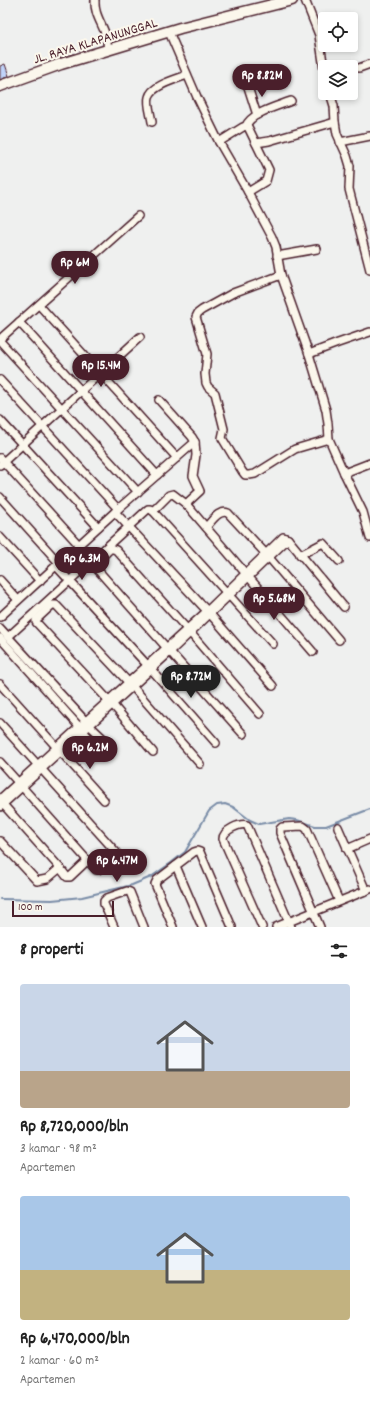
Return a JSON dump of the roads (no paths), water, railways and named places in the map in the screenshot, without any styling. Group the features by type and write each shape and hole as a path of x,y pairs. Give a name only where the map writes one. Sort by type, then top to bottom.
{"street":[{"path":"95,0 94,6 106,34 108,49"},
{"name":"JL. RAYA KLAPANUNGGAL","path":"0,86 108,49 279,2 292,0"},
{"path":"305,0 319,35 323,60"},
{"path":"168,32 219,142 272,237 281,275 309,354 326,410 329,439 363,512 370,538"},
{"path":"359,68 370,64"},
{"path":"152,122 148,98 151,93 166,83 187,75"},
{"path":"248,87 257,115"},
{"path":"332,100 334,106 334,122 340,142 348,156 350,166 350,189 370,270"},
{"path":"219,142 246,126 250,118 291,101"},
{"path":"256,143 269,141 334,122"},
{"path":"246,126 248,127 269,170 266,181 248,192"},
{"path":"340,142 370,136"},
{"path":"138,216 0,340 138,492"},
{"path":"277,256 317,249"},
{"path":"281,275 233,293 202,310 196,317 207,354 205,374 206,383 215,393 224,429 222,438 242,471 245,475 250,476 295,449 329,439"},
{"path":"39,304 177,458"},
{"path":"19,322 157,475"},
{"path":"309,354 370,332"},
{"path":"79,545 1,462 82,391 140,336"},
{"path":"0,380 43,426 117,510 129,526 273,686"},
{"path":"159,400 195,442 196,455 193,476 200,491 186,504"},
{"path":"0,420 98,527"},
{"path":"0,617 98,527 195,442"},
{"path":"344,473 370,464"},
{"path":"153,511 169,495 172,494 186,504 313,652"},
{"path":"0,497 58,564 69,580 216,743"},
{"path":"3,641 150,508 273,644"},
{"path":"206,527 221,512 228,513 268,556 339,640"},
{"path":"0,537 40,581"},
{"path":"88,860 70,877 67,876 1,803 189,631 268,556 283,537 288,539 344,607"},
{"path":"300,555 323,543 339,561"},
{"path":"243,734 96,568 96,563 110,549 116,550 189,631 260,714"},
{"path":"0,580 18,600"},
{"path":"153,752 110,702 36,622 36,620 50,606 56,605 200,764"},
{"path":"0,628 3,641 100,750"},
{"path":"3,641 107,742"},
{"path":"0,684 104,800"},
{"path":"0,723 116,852 97,870 0,762"},
{"path":"262,927 223,839 225,832 242,824 247,825 290,924"},
{"path":"320,927 280,833 280,829 282,827 303,826 307,828 339,901"},
{"path":"276,927 290,924 313,912 368,890 347,849 338,827"},
{"path":"347,849 370,839"},
{"path":"0,841 37,881 49,878 60,868"},
{"path":"173,927 155,884 194,852 200,852 232,927"},
{"path":"176,866 202,927"},
{"path":"114,927 104,901 112,896 127,891 130,892 144,927"}],"waterway":[{"path":"0,899 52,900 82,897 132,885 151,877 185,852 209,811 217,805 225,804 233,807 250,820 259,824 289,819 315,826 326,826 370,809"}]}
